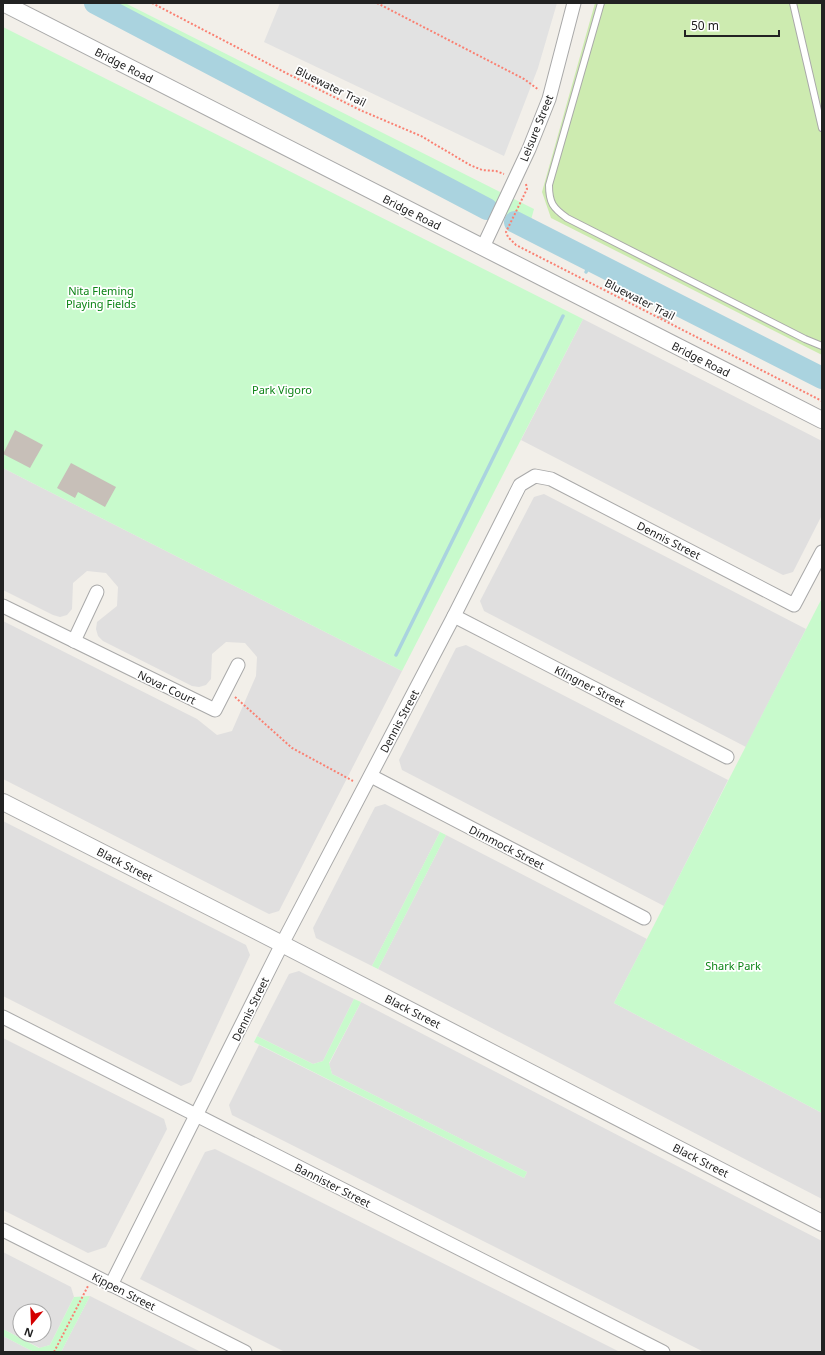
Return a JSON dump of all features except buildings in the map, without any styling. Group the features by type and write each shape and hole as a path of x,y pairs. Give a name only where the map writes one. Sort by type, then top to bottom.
{"street":[{"name":"Bridge Road","path":"3,3 822,420"},
{"name":"Leisure Street","path":"483,247 529,149 549,97 574,3"},
{"name":"Dennis Street","path":"111,1285 282,944 454,616 520,485 535,476 550,479 794,605 822,552"},
{"path":"74,641 97,592"},
{"name":"Novar Court","path":"3,606 215,710 238,665"},
{"name":"Klingner Street","path":"454,616 726,757"},
{"name":"Dimmock Street","path":"368,781 644,918"},
{"name":"Black Street","path":"3,802 282,944 822,1223"},
{"name":"Bannister Street","path":"3,1017 663,1352"},
{"name":"Kippen Street","path":"3,1230 245,1352"}],"lane":[{"path":"601,3 549,184 549,196 553,206 567,218 805,339 822,346"},
{"path":"793,3 822,128"}],"path":[{"name":"Bluewater Trail","path":"152,3 360,110 421,136 470,165 482,170 496,171 506,174"},
{"path":"377,3 524,79 549,97"},
{"name":"Bluewater Trail","path":"524,182 527,189 506,232 508,237 516,244 822,401"},
{"path":"226,689 292,748 368,781"},
{"path":"54,1352 93,1276"}],"shaded area":[{"path":"280,3 557,3 538,68 504,156 264,42"},
{"path":"583,319 822,441 822,515 793,572 783,575 521,440"},
{"path":"3,468 402,671 279,911 269,914 3,779 3,621 197,719 217,735 232,731 256,676 257,657 245,643 226,642 212,654 211,679 206,685 199,687 192,686 103,641 98,636 96,629 97,622 117,606 118,587 106,573 87,571 73,583 72,609 67,615 60,617 3,590"},
{"path":"544,494 806,629 746,747 484,611 480,601 534,497"},
{"path":"466,645 728,780 664,906 402,770 399,760 456,648"},
{"path":"385,804 440,832 372,966 316,938 313,928 375,807"},
{"path":"3,821 246,945 250,955 191,1082 181,1086 3,996"},
{"path":"446,835 647,939 614,1003 822,1113 822,1199 378,969"},
{"path":"299,971 354,999 323,1061 313,1064 257,1036 289,974"},
{"path":"361,1002 822,1241 822,1352 704,1352 232,1115 229,1105 259,1045 524,1178 527,1172 332,1074 329,1064"},
{"path":"3,1038 164,1119 167,1129 106,1247 88,1253 3,1210"},
{"path":"215,1149 620,1352 285,1352 140,1279 205,1152"},
{"path":"3,1252 71,1287 74,1297 52,1341 52,1303 12,1303 12,1334 3,1329"},
{"path":"90,1296 201,1352 61,1352"},
{"path":"3,1336 12,1341 12,1343 17,1343 34,1352 3,1352"},
{"path":"30,1343 51,1343 50,1345 40,1348"}],"green space":[{"path":"83,3 125,3 534,209 529,227"},
{"path":"595,3 822,3 822,355 551,218 542,192"},
{"name":"Park Vigoro","path":"3,27 583,319 402,671 3,468"},
{"name":"Shark Park","path":"822,598 822,1113 614,1003"},
{"path":"440,832 446,835 378,969 372,966"},
{"path":"354,999 361,1002 329,1063 332,1074 527,1172 524,1178 254,1042 257,1036 313,1064 323,1061"},
{"path":"90,1296 61,1352 34,1352 17,1343 30,1343 39,1348 50,1345 74,1297"},
{"path":"3,1329 12,1334 12,1341 3,1336"}],"waterway":[{"path":"95,3 487,209"},
{"path":"515,222 822,378"},
{"path":"586,272 592,260"},
{"path":"396,655 563,316"}],"park label":[{"name":"Nita Fleming Playing Fields","path":"101,296"}]}
